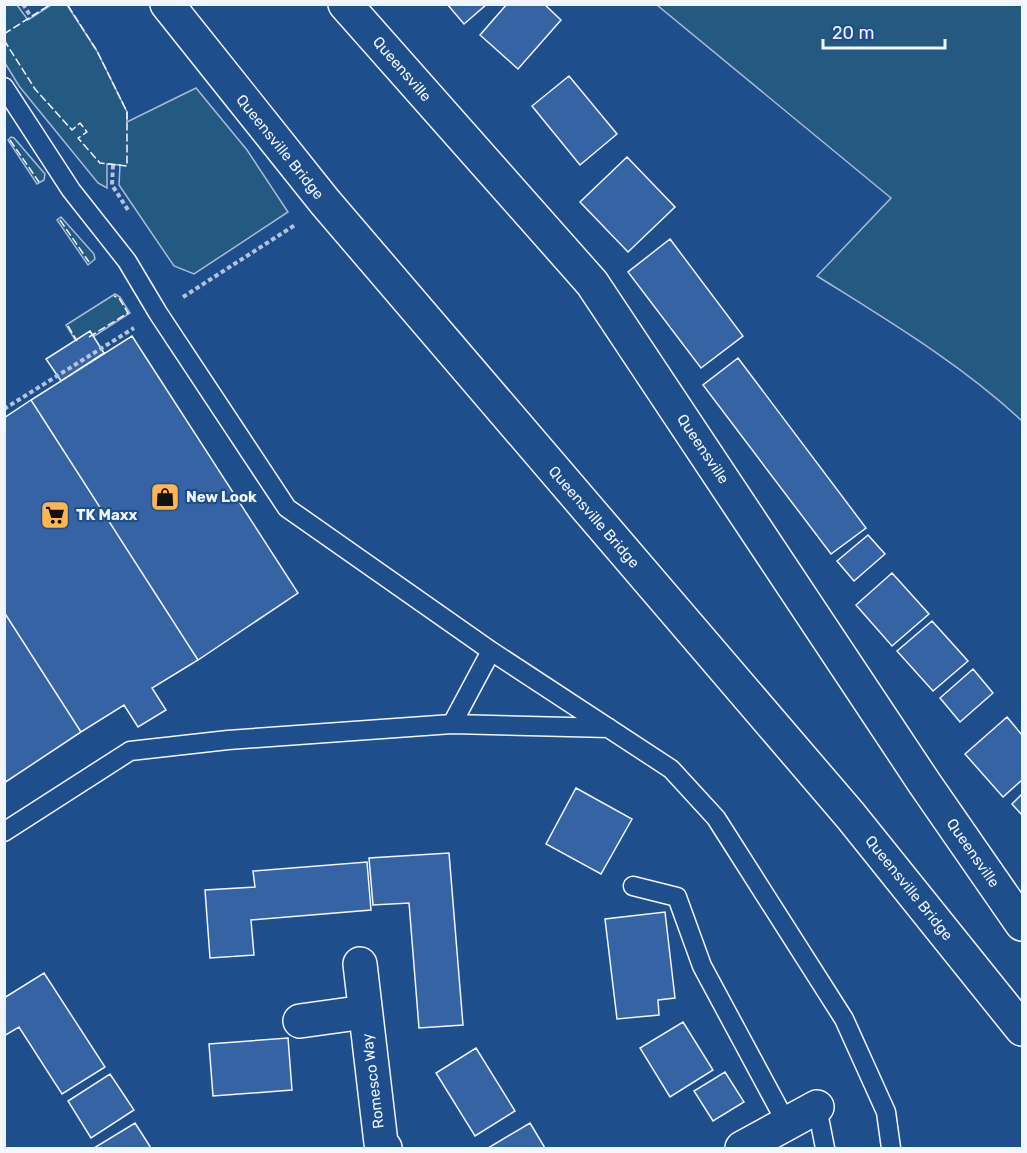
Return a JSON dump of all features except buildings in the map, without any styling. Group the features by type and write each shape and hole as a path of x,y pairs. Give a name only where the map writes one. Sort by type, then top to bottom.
{"main road":[{"name":"Queensville Bridge","path":"167,4 325,202 850,815 1023,1029"},
{"name":"Queensville","path":"345,4 592,283 925,784 1023,924"},
{"name":"Romesco Way","path":"360,963 374,1147"},
{"name":"Romesco Way","path":"300,1021 365,1012"},
{"path":"742,1149 817,1107"}],"lane":[{"path":"4,87 71,190 127,261 158,313 287,508 491,651 671,769 716,818 844,1019 886,1112 891,1149"},
{"path":"452,724 491,651"},
{"path":"4,832 130,752 228,740 452,724 611,728"},
{"path":"633,886 677,897 702,966 787,1124"},
{"path":"817,1107 825,1149"}],"path":[{"path":"23,4 31,17"},
{"path":"4,409 304,219"},
{"path":"79,362 82,368"}],"shaded area":[{"path":"5,4 17,5 28,20 51,5 67,5 97,51 127,112 127,122 196,88 247,150 288,212 194,274 174,266 119,185 120,165 107,164 107,188 98,183 19,86 5,63"},
{"path":"657,5 1022,5 1022,421 999,400 949,362 817,276 891,198"},
{"path":"11,137 45,174 44,180 37,184 8,140"},
{"path":"61,217 94,254 95,259 88,265 57,220"},
{"path":"115,294 120,297 130,313 79,346 66,325"}],"fence":[{"path":"4,34 51,4"},
{"path":"4,40 35,89 72,130 80,123 87,132 78,138 100,163 127,166 127,112 97,51 67,4"},
{"path":"10,140 39,182"},
{"path":"60,220 89,262"},
{"path":"89,337 128,313 119,298 114,296"},
{"path":"68,326 77,341"}],"place":[{"name":"New Look","path":"165,497"},
{"name":"TK Maxx","path":"55,515"}]}
